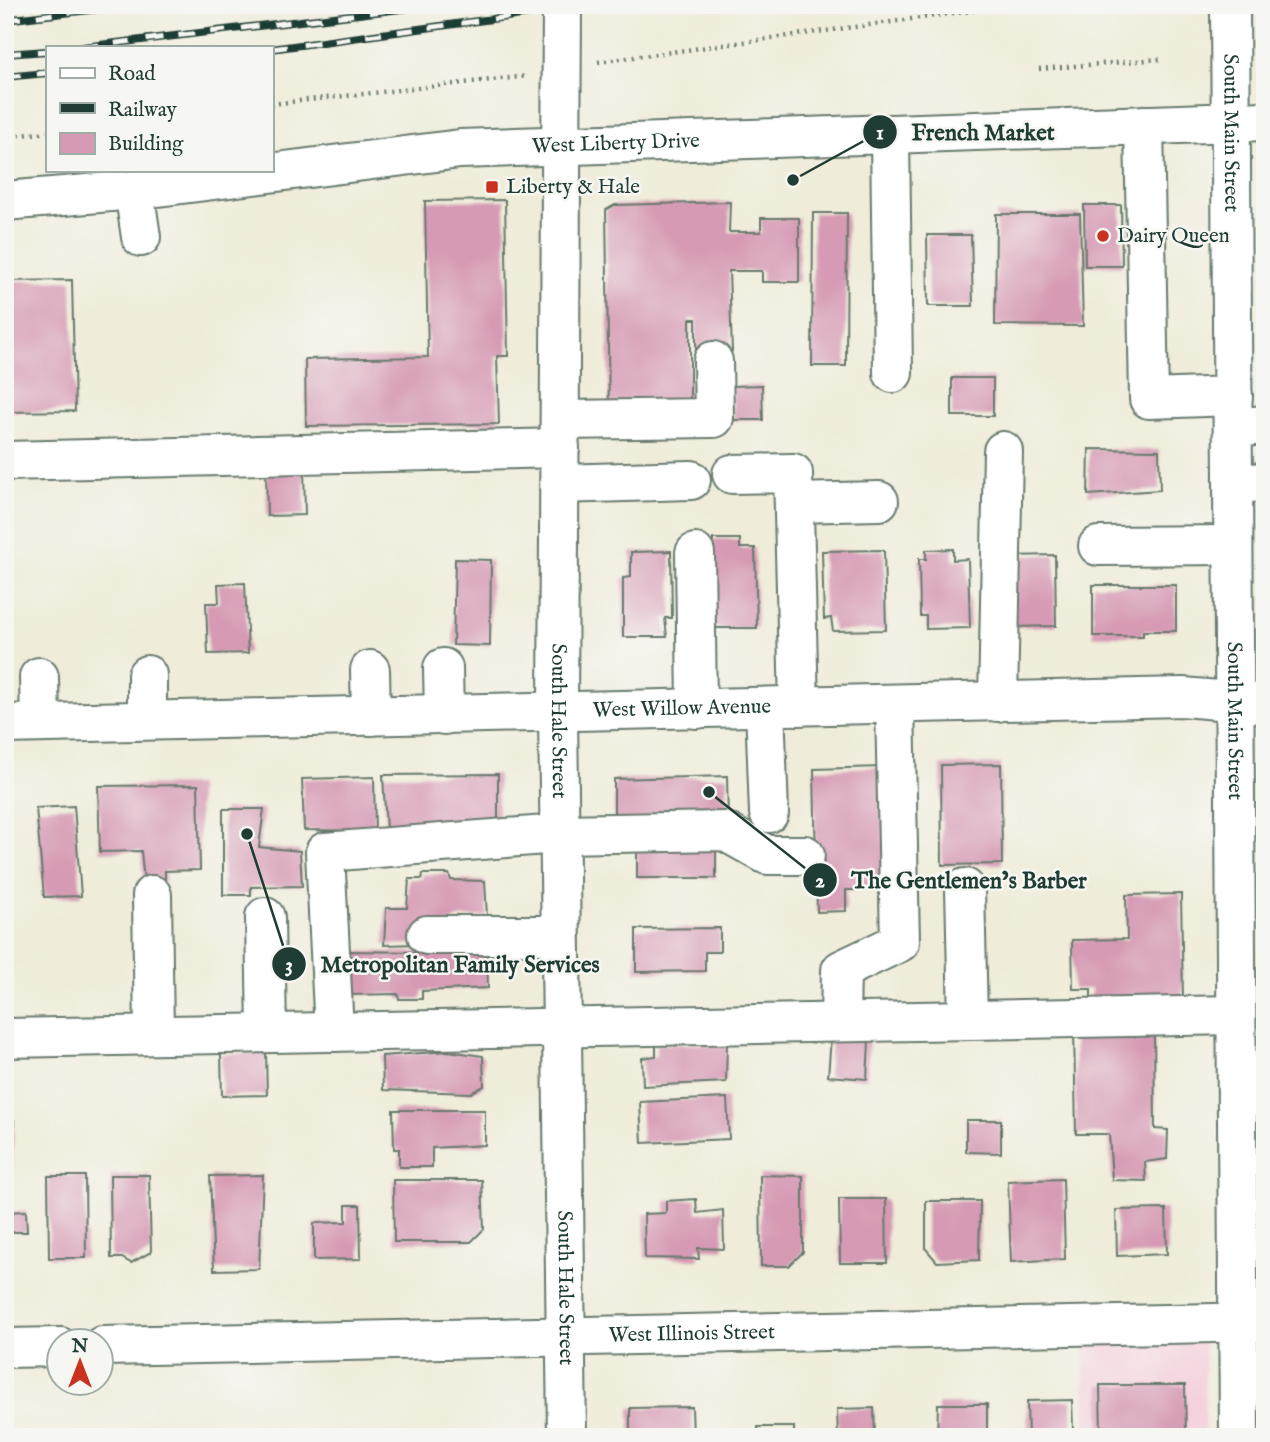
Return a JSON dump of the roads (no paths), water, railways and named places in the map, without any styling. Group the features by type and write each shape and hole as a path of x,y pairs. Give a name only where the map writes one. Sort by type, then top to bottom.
{"street":[{"name":"South Hale Street","path":"562,5 558,712 567,1437"},
{"name":"South Main Street","path":"1230,5 1248,122 1243,416 1249,483 1233,545 1249,703 1236,1015 1252,1322 1239,1437"},
{"name":"West Liberty Drive","path":"5,201 134,190 447,150 1248,122"},
{"path":"1144,125 1149,399 1243,416"},
{"path":"890,134 893,373"},
{"path":"134,190 141,237"},
{"path":"5,460 560,451 714,418 713,361"},
{"path":"560,451 691,480"},
{"path":"998,702 1003,451"},
{"path":"732,474 793,473 794,503 782,707 769,813"},
{"path":"794,503 879,501"},
{"path":"1098,546 1233,545"},
{"path":"695,553 696,709"},
{"path":"443,668 444,715"},
{"path":"370,670 371,716"},
{"path":"147,675 147,720"},
{"path":"23,723 40,677"},
{"name":"West Willow Avenue","path":"23,723 1183,697 1249,703"},
{"path":"840,1022 841,970 900,942 895,704"},
{"path":"334,1032 325,852 559,834 724,831 767,855 805,855"},
{"path":"965,888 968,1020"},
{"path":"152,895 154,1035"},
{"path":"265,917 267,1033"},
{"path":"427,935 560,935"},
{"path":"5,1038 1236,1015"},
{"name":"West Illinois Street","path":"116,1346 1252,1322"},
{"path":"5,1348 46,1347"}],"railway":[{"path":"5,20 131,5"},
{"path":"91,46 434,5"},
{"path":"273,49 596,5"},
{"path":"5,54 46,51"},
{"path":"5,77 46,73"}],"place":[{"name":"French Market","path":"793,180"},
{"name":"Liberty & Hale","path":"492,187"},
{"name":"Dairy Queen","path":"1103,236"},
{"name":"The Gentlemen’s Barber","path":"709,792"},
{"name":"Metropolitan Family Services","path":"247,834"}]}
